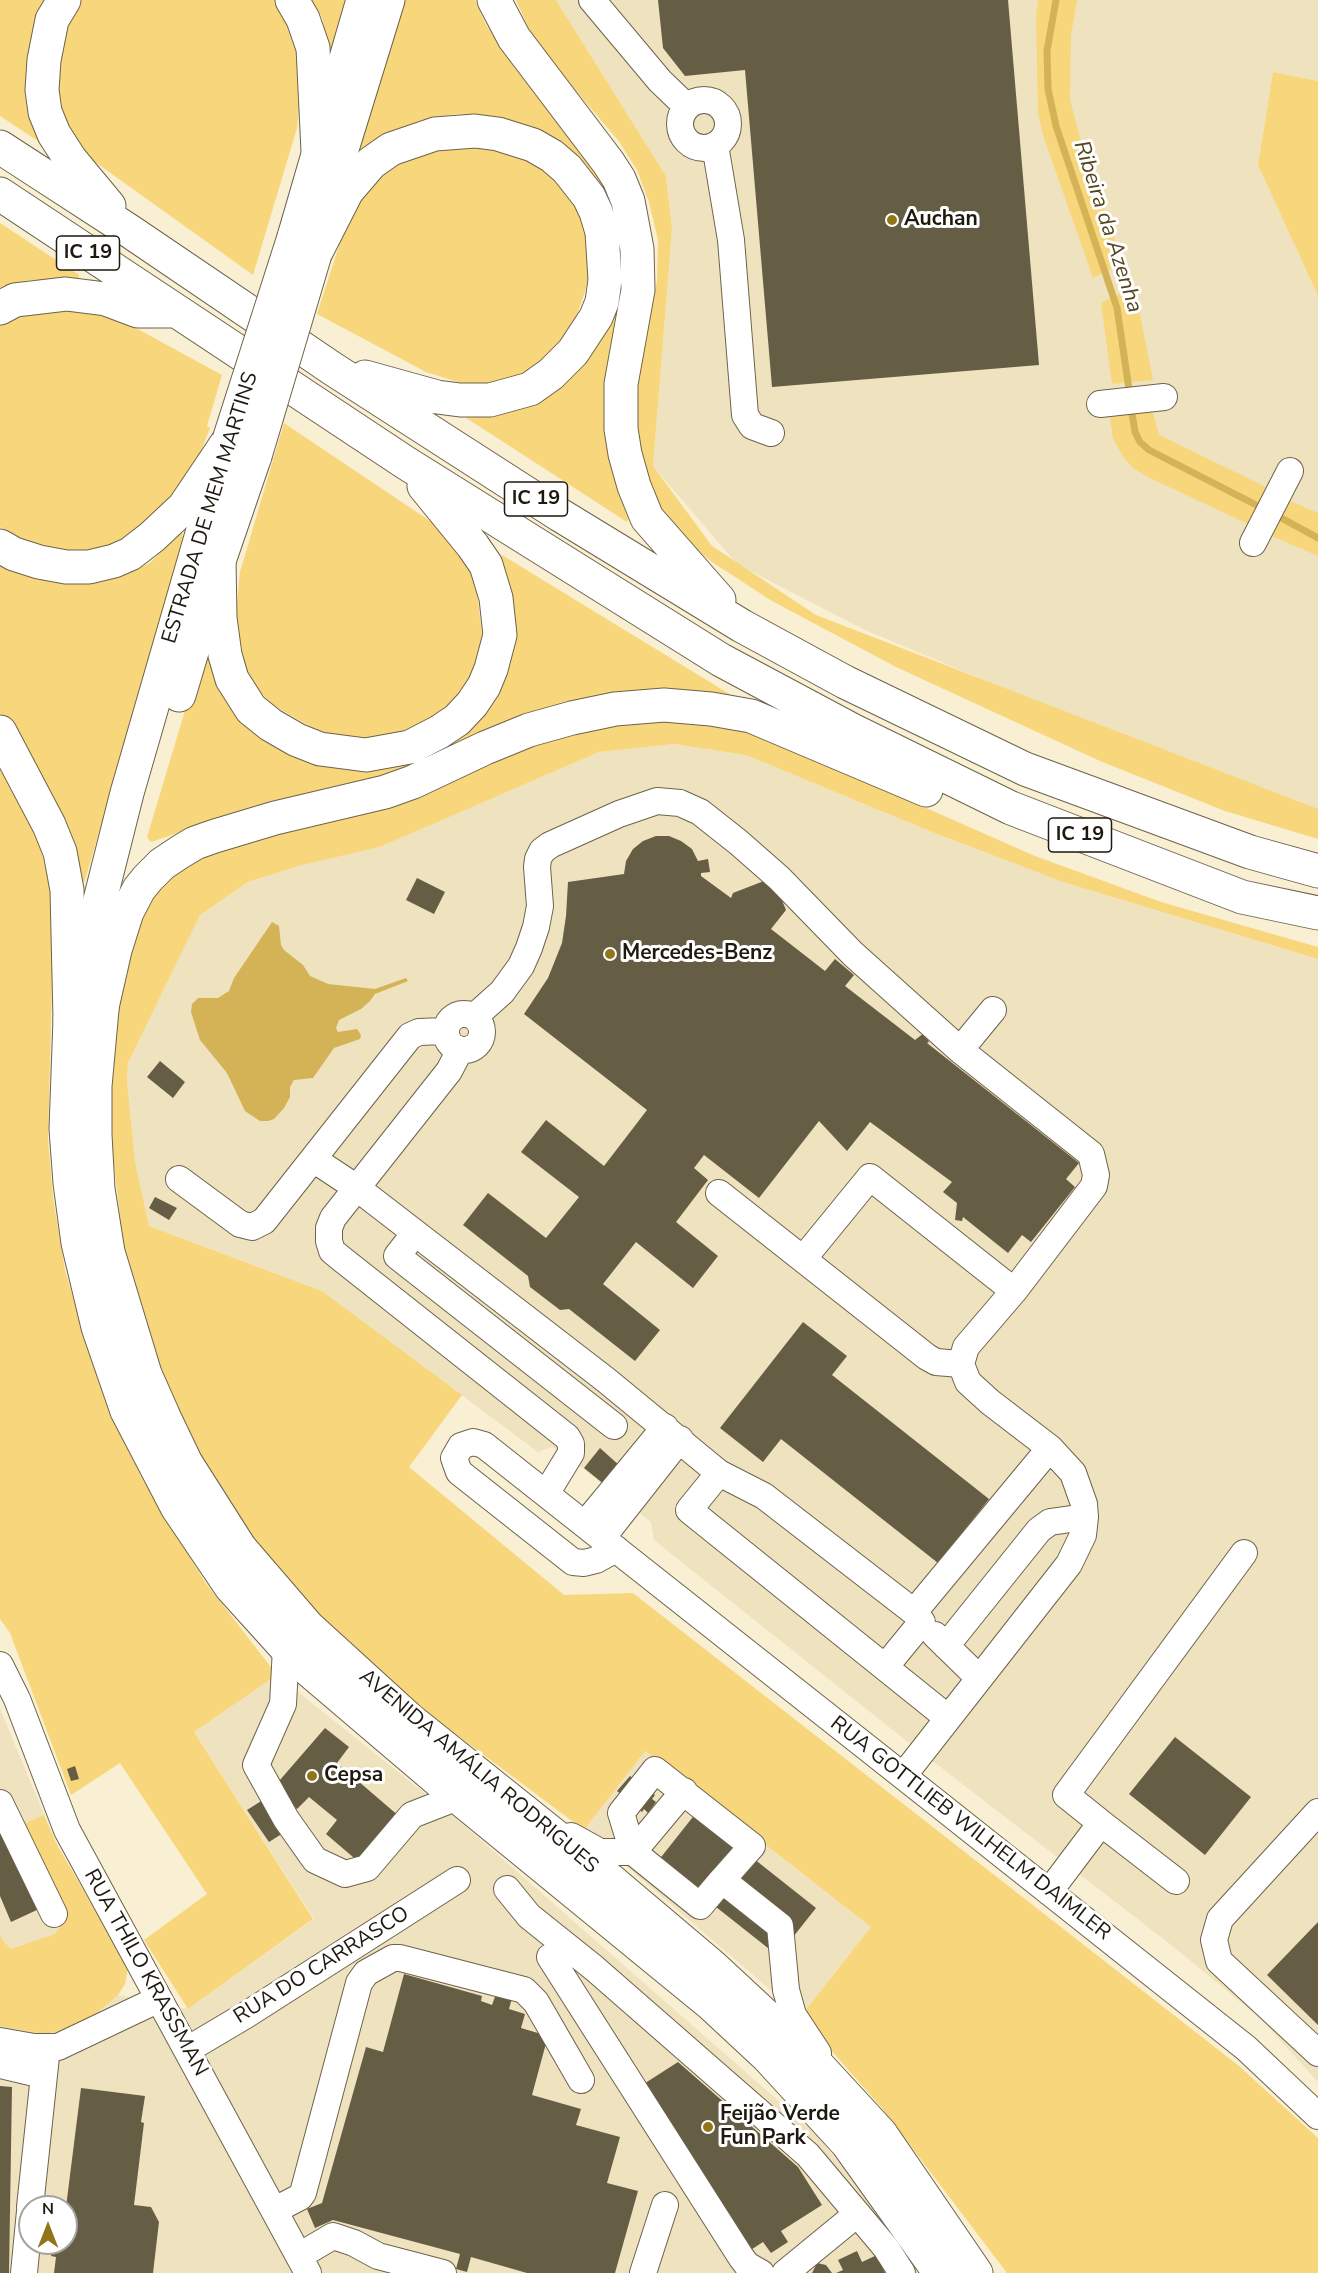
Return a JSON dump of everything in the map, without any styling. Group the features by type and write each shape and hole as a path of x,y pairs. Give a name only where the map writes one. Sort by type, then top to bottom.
{"main road":[{"path":"64,0 52,20 44,60 42,90 45,112 54,134 70,159 131,232"},
{"path":"292,0 303,19 314,48 318,151"},
{"name":"ESTRADA DE MEM MARTINS","path":"304,246 318,151 363,0"},
{"name":"ESTRADA DE MEM MARTINS","path":"85,1018 93,918 127,793 242,448 304,246 334,175 388,0"},
{"path":"494,0 514,38 619,179 628,201 633,225 638,290 621,384 620,408 625,454 647,518 742,626"},
{"path":"304,246 371,163 391,149 406,143 435,134 453,132 475,131 498,134 533,145 552,156 573,175 589,197 602,232 605,280 602,302 596,317 573,352 551,374 530,389 490,400 460,400 437,397 333,369"},
{"name":"IC 19","path":"0,147 131,232 333,369 560,515 742,626 845,682 1025,769 1250,852 1318,871"},
{"name":"IC 19","path":"0,195 406,464 721,660 852,730 1011,808 1242,897 1318,913"},
{"path":"0,308 15,300 66,294 106,300 138,311 176,311"},
{"path":"0,546 14,554 39,562 66,567 89,567 114,561 130,554 152,537 242,448"},
{"name":"ESTRADA DE MEM MARTINS","path":"85,1018 137,832 219,561 242,448"},
{"path":"219,561 220,618 225,655 232,679 251,709 271,725 297,740 320,749 366,755 389,753 410,747 439,732 457,720 484,686 500,635 500,619 486,565 474,546 406,464"},
{"path":"85,1018 115,950 127,912 139,889 162,864 195,843 275,818 385,792 413,782 529,730 615,709 664,705 711,709 751,716 1026,832 1132,869 1242,897"},
{"path":"0,732 49,825 60,852 85,1018"},
{"name":"AVENIDA AMÁLIA RODRIGUES","path":"85,1018 66,1086 70,1183 86,1282 110,1367 127,1411 177,1507 231,1587 297,1660 458,1797 711,2004 768,2056 847,2143 940,2273"},
{"name":"AVENIDA AMÁLIA RODRIGUES","path":"85,1018 95,1086 95,1135 102,1227 119,1294 145,1374 186,1463 240,1548 308,1627 410,1720 615,1884 712,1966 809,2056 881,2134 976,2273"}],"street":[{"path":"592,0 660,81 686,106"},
{"path":"701,99 710,99 724,109 728,125 722,141 700,148 686,141 679,128 681,113 686,106 701,99"},
{"path":"715,145 731,240 745,415 752,426 771,433"},
{"path":"1100,404 1164,397"},
{"path":"1253,543 1286,478"},
{"path":"179,1179 226,1216 240,1224 252,1227 264,1221 410,1036 418,1032 453,1040 472,1048 481,1039 482,1026 474,1017 502,992 521,966 529,948 540,906 538,859 542,851 550,845 657,801 680,803 700,812 738,842 779,878 854,954 960,1050 1083,1146 1091,1154 1095,1164 1094,1186 1014,1291 966,1347 961,1364 968,1382 1050,1448 1072,1473 1084,1504 1083,1535 1069,1564 903,1776"},
{"path":"960,1050 993,1010"},
{"path":"453,1040 449,1071 333,1218 329,1228 329,1241 332,1251 567,1437 571,1444 571,1454 546,1494"},
{"path":"314,1158 357,1188 529,1320 719,1473 764,1496 918,1617 979,1678"},
{"path":"803,1259 870,1177 1014,1291"},
{"path":"719,1193 927,1357 936,1362 961,1364"},
{"path":"415,1233 397,1256 614,1426"},
{"path":"509,1344 529,1320"},
{"path":"601,1537 672,1433"},
{"name":"RUA GOTTLIEB WILHELM DAIMLER","path":"601,1537 596,1560 584,1563 573,1562 459,1472 454,1458 461,1446 473,1442 484,1445 601,1537 1246,2048 1318,2116"},
{"path":"885,1667 918,1617 1050,1448"},
{"path":"719,1473 688,1510 948,1718"},
{"path":"946,1646 1040,1530 1050,1522 1085,1517"},
{"path":"1176,1881 1066,1796 1244,1553"},
{"path":"286,1648 283,1704 256,1765 286,1819 315,1860 345,1874 367,1868 412,1815 458,1797"},
{"name":"RUA THILO KRASSMAN","path":"0,1665 17,1699 67,1830 304,2264"},
{"path":"656,1770 684,1791 752,1846 700,1906 633,1852 621,1813 656,1770"},
{"path":"504,1796 590,1848 611,1854 633,1852 684,1791"},
{"path":"0,1803 54,1914"},
{"path":"1318,1812 1220,1919 1214,1940 1219,1961 1318,2053"},
{"path":"1049,1892 1101,1823"},
{"name":"RUA DO CARRASCO","path":"187,2050 246,2015 456,1880"},
{"path":"723,1880 780,1926 786,1990 793,2015 844,2094"},
{"path":"507,1889 529,1916 594,1968 808,2156 886,2248 902,2273"},
{"path":"567,1947 550,1957 741,2257 747,2265 761,2273"},
{"path":"275,2210 300,2197 303,2193 359,1983 366,1973 393,1958 524,1990 536,2002 581,2080"},
{"path":"0,2041 34,2047 58,2047 159,1999"},
{"path":"31,2195 47,2047"},
{"path":"0,2065 44,2074"},
{"path":"643,2273 665,2205"},
{"path":"785,2273 857,2214"},
{"path":"304,2264 333,2236 354,2243 378,2256 443,2273"},
{"path":"24,2273 26,2255"}],"shaded area":[{"path":"0,0 48,0 34,110 38,141 0,116"},
{"path":"80,0 279,0 296,37 301,88 297,128 253,275 91,159 73,136 60,108 56,76 66,25"},
{"path":"312,0 351,0 336,48 329,49 322,17"},
{"path":"399,0 475,0 486,25 607,182 623,235 624,283 607,377 604,411 607,443 631,512 627,522 457,412 559,386 614,232 527,126 486,115 456,114 419,121 354,152"},
{"path":"516,0 556,0 666,176 672,229 653,466 712,546 816,615 1318,809 1318,839 1225,811 1100,761 896,667 772,601 712,562 685,540 664,514 654,494 634,429 637,362 657,281 658,240 649,202 637,170 618,140 535,43"},
{"path":"556,0 1318,0 1318,81 1273,72 1258,165 1318,296 1318,809 1204,772 865,630 737,564 653,466 672,229 666,176"},
{"path":"1038,0 1077,0 1071,35 1070,100 1079,134 1123,263 1093,278 1044,138 1038,113 1036,18"},
{"path":"1273,72 1318,81 1318,296 1258,165"},
{"path":"496,144 548,170 576,207 589,236 591,262 585,292 573,325 549,356 520,375 493,383 461,383 426,372 317,314 347,221 365,191 393,162 425,147"},
{"path":"0,223 79,275 79,280 29,280 14,284 0,292"},
{"path":"1132,288 1137,300 1153,380 1112,384 1101,303"},
{"path":"54,309 87,312 123,321 222,375 207,426 210,428 194,469 171,502 147,524 102,552 71,556 35,547 0,527 0,322 15,314"},
{"path":"1152,409 1159,435 1266,487 1248,524 1148,477 1133,468 1124,458 1113,439 1109,412"},
{"path":"284,423 439,527 469,569 476,587 483,641 476,673 452,707 407,732 368,740 344,740 309,726 273,705 254,686 243,668 234,635 240,572"},
{"path":"1290,501 1318,513 1318,556 1272,536"},
{"path":"181,530 184,541 85,880 78,892 62,823 0,713 0,560 57,581 84,584 128,573 150,563"},
{"path":"502,555 731,695 729,699 602,696 513,718 401,772 265,804 151,842 147,837 205,644 326,764 462,733"},
{"path":"632,718 716,725 758,734 1035,856 1161,902 1318,947 1318,959 1063,882 932,832 746,755 674,744 599,752 380,847 302,865 248,882 200,915 128,1063 127,1081 135,1162 149,1226 322,1291 462,1395 409,1467 564,1595 633,1593 1239,2066 1318,2138 1318,2273 1007,2273 881,2107 801,2016 871,1927 645,1751 584,1830 389,1684 302,1599 239,1521 187,1433 163,1383 125,1257 112,1149 111,1068 117,983 140,910 181,861 509,750"},
{"path":"674,744 746,755 932,832 1063,882 1318,959 1318,2082 1260,2018 1170,1944 904,1739 654,1540 651,1522 568,1457 552,1447 538,1452 322,1291 149,1226 135,1162 127,1081 128,1063 200,915 248,882 302,865 380,847 599,752"},
{"path":"0,760 35,828 50,884 53,942 48,1139 53,1198 65,1270 92,1362 119,1433 143,1480 205,1582 277,1675 194,1732 313,1919 188,2009 144,1940 207,1894 120,1763 71,1795 10,1633 0,1619"},
{"path":"272,922 279,926 281,945 284,950 303,965 310,976 328,984 375,989 406,978 408,981 375,994 361,1009 339,1020 336,1028 338,1032 357,1029 361,1035 360,1039 334,1048 313,1078 294,1080 290,1087 290,1097 284,1108 274,1119 260,1121 245,1111 227,1073 200,1040 191,1012 192,1004 198,998 218,998 229,991 234,978"},
{"path":"277,1675 457,1819 814,2132 872,2204 918,2273 0,2273 0,1709 56,1843 125,1984 118,1995 188,2009 314,1919 194,1732"},
{"path":"644,1751 871,1927 801,2016 584,1830"},
{"path":"44,1815 56,1843 128,1968 125,1984 118,1995 80,2027 44,2034 0,2026 0,1935 11,1949 55,1934 65,1919 21,1825"}],"building":[{"name":"Auchan","path":"658,0 1008,0 1039,365 772,387 745,70 685,76 663,48"},
{"path":"656,836 669,836 681,841 692,849 698,861 708,859 710,872 701,873 701,876 731,898 733,893 769,879 775,893 779,893 786,910 771,929 825,971 835,959 854,975 845,986 915,1040 924,1033 929,1042 927,1043 1079,1163 1066,1179 1075,1187 1031,1242 1022,1235 1008,1253 963,1217 962,1221 955,1220 957,1203 943,1192 952,1182 870,1122 847,1151 819,1121 759,1198 704,1155 694,1168 708,1180 676,1222 718,1256 693,1288 636,1242 603,1284 660,1330 635,1361 569,1309 560,1310 530,1287 528,1276 463,1225 488,1193 546,1238 579,1197 521,1152 546,1120 604,1166 647,1110 524,1014 548,978 562,943 568,882 624,874 626,861 633,849 643,841"},
{"path":"417,878 445,892 434,914 406,900"},
{"path":"160,1061 185,1082 173,1098 147,1077"},
{"path":"155,1197 177,1208 169,1220 149,1208"},
{"path":"803,1322 847,1356 832,1375 989,1499 938,1563 781,1439 763,1462 720,1428"},
{"path":"600,1448 620,1466 605,1485 584,1468"},
{"path":"325,1728 349,1747 337,1763 400,1817 360,1863 326,1834 337,1820 309,1797 297,1809 273,1788"},
{"path":"1175,1737 1251,1797 1205,1855 1129,1794"},
{"path":"75,1766 79,1779 71,1781 67,1769"},
{"path":"630,1776 655,1795 652,1799 656,1802 648,1813 644,1809 642,1812 617,1791"},
{"path":"266,1798 288,1830 269,1842 247,1810"},
{"path":"696,1813 816,1908 778,1956 658,1861"},
{"path":"4,1832 39,1909 11,1922 0,1896 0,1834"},
{"path":"1318,1922 1318,2025 1267,1975"},
{"path":"404,1974 482,1996 481,2001 492,2005 496,1994 512,1998 509,2009 525,2014 521,2028 548,2036 532,2095 581,2109 576,2125 620,2137 607,2183 638,2191 615,2273 527,2273 471,2257 467,2272 456,2269 460,2254 333,2220 315,2228 307,2209 322,2203 366,2047 383,2052"},
{"name":"Feijão Verde Fun Park","path":"678,2062 798,2167 822,2205 781,2231 788,2242 771,2253 763,2242 746,2253 639,2087"},
{"path":"0,2086 12,2087 9,2273 0,2273"},
{"path":"81,2088 145,2096 134,2205 151,2207 159,2222 153,2273 54,2273 56,2257 51,2255 78,2255 78,2195 68,2195"},
{"path":"857,2251 862,2262 877,2255 885,2273 836,2273 843,2270 838,2260"},
{"path":"817,2263 826,2265 832,2273 812,2273"}],"waterway":[{"name":"Ribeira da Azenha","path":"1056,0 1047,51 1048,89 1056,126 1117,308 1130,396"},
{"name":"Ribeira da Azenha","path":"1131,407 1135,432 1140,442 1149,450 1264,509"},
{"name":"Ribeira da Azenha","path":"1274,514 1318,538"}],"place":[{"name":"Auchan","path":"892,220"},
{"name":"Mercedes-Benz","path":"610,954"},
{"name":"Cepsa","path":"312,1776"},
{"name":"Feijão Verde Fun Park","path":"708,2127"}]}
